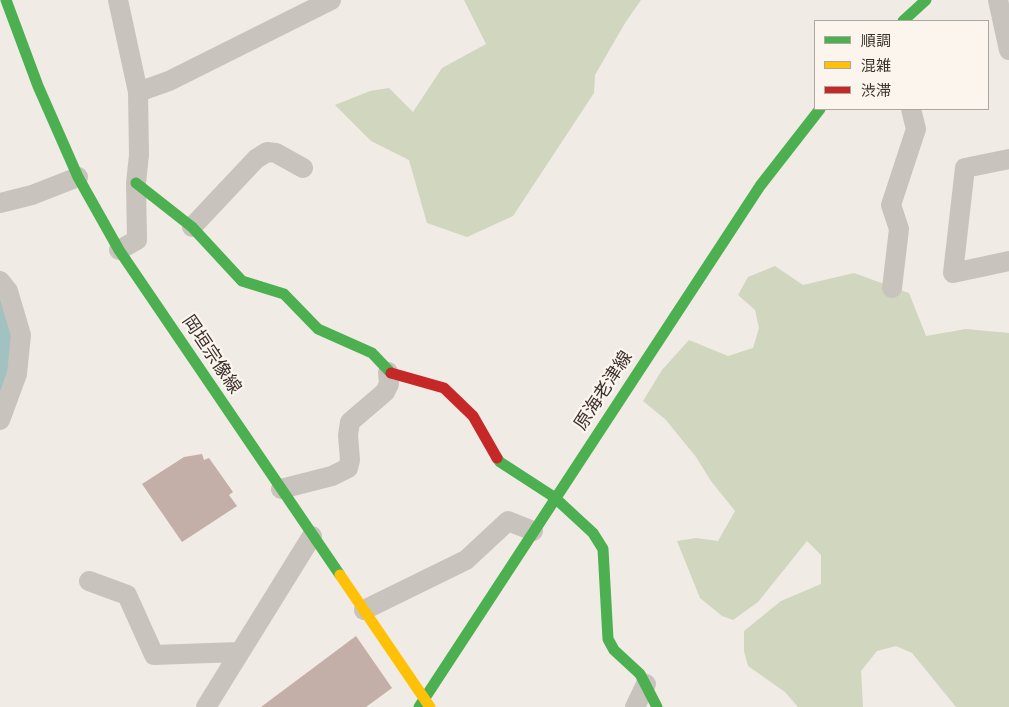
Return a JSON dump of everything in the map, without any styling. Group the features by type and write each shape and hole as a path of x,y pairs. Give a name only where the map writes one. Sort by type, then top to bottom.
{"main road":[{"name":"岡垣宗像線","path":"6,0 38,86 78,177 119,250 364,610 425,704"},
{"path":"904,20 926,0"},
{"name":"原海老津線","path":"425,704 554,497 760,186 797,135 819,110"},
{"path":"136,184 192,227 242,282 284,294 318,328 372,353 388,372 444,388 473,416 500,462 554,497 592,533 603,549 608,639 614,650 640,674 657,707"}],"street":[{"path":"118,0 138,92 139,155 136,184 137,240 119,250"},
{"path":"138,92 168,81 332,0"},
{"path":"998,0 1009,50"},
{"path":"892,288 899,229 891,205 916,129 911,110"},
{"path":"192,227 256,159 267,152 276,153 303,168"},
{"path":"1009,159 965,168 953,273 1009,261"},
{"path":"0,202 32,195 78,177"},
{"path":"0,281 8,291 21,335 17,374 0,420"},
{"path":"280,489 332,476 348,468 350,460 348,435 350,422 384,392 389,384 388,372"},
{"path":"364,610 466,560 508,521 533,530"},
{"path":"206,707 238,652 312,536"},
{"path":"89,581 127,595 154,655 238,652"},
{"path":"635,707 646,684"}],"green space":[{"path":"464,0 641,0 625,23 595,75 594,93 513,216 467,237 427,223 409,160 371,141 335,105 370,91 389,88 413,112 442,68 486,44"},
{"path":"775,266 803,285 854,273 909,293 926,336 966,329 1009,333 1009,707 956,707 912,653 896,646 877,651 861,671 863,707 798,707 785,692 748,666 744,651 744,631 781,601 821,584 821,555 807,541 758,602 733,620 722,616 700,598 677,541 696,538 718,541 735,511 711,481 696,457 666,420 643,401 662,370 689,340 728,356 753,348 759,328 755,310 738,295 748,277"}],"water":[{"path":"0,297 13,334 10,373 0,401"}],"building":[{"path":"202,454 204,460 209,458 233,492 229,495 237,506 182,542 142,484 184,457"},
{"path":"356,636 392,688 366,707 261,707"}],"traffic: fast":[{"path":"6,0 38,86 78,177 119,250 340,575"},
{"path":"904,20 926,0"},
{"path":"419,707 760,186 819,110"},
{"path":"136,183 192,227 242,281 284,294 318,329 372,353 391,373"},
{"path":"497,458 500,462 554,497 593,533 603,549 608,639 614,650 640,674 657,707"}],"traffic: slow":[{"path":"340,575 430,707"}],"traffic: jam":[{"path":"391,373 444,388 473,416 497,458"}]}
